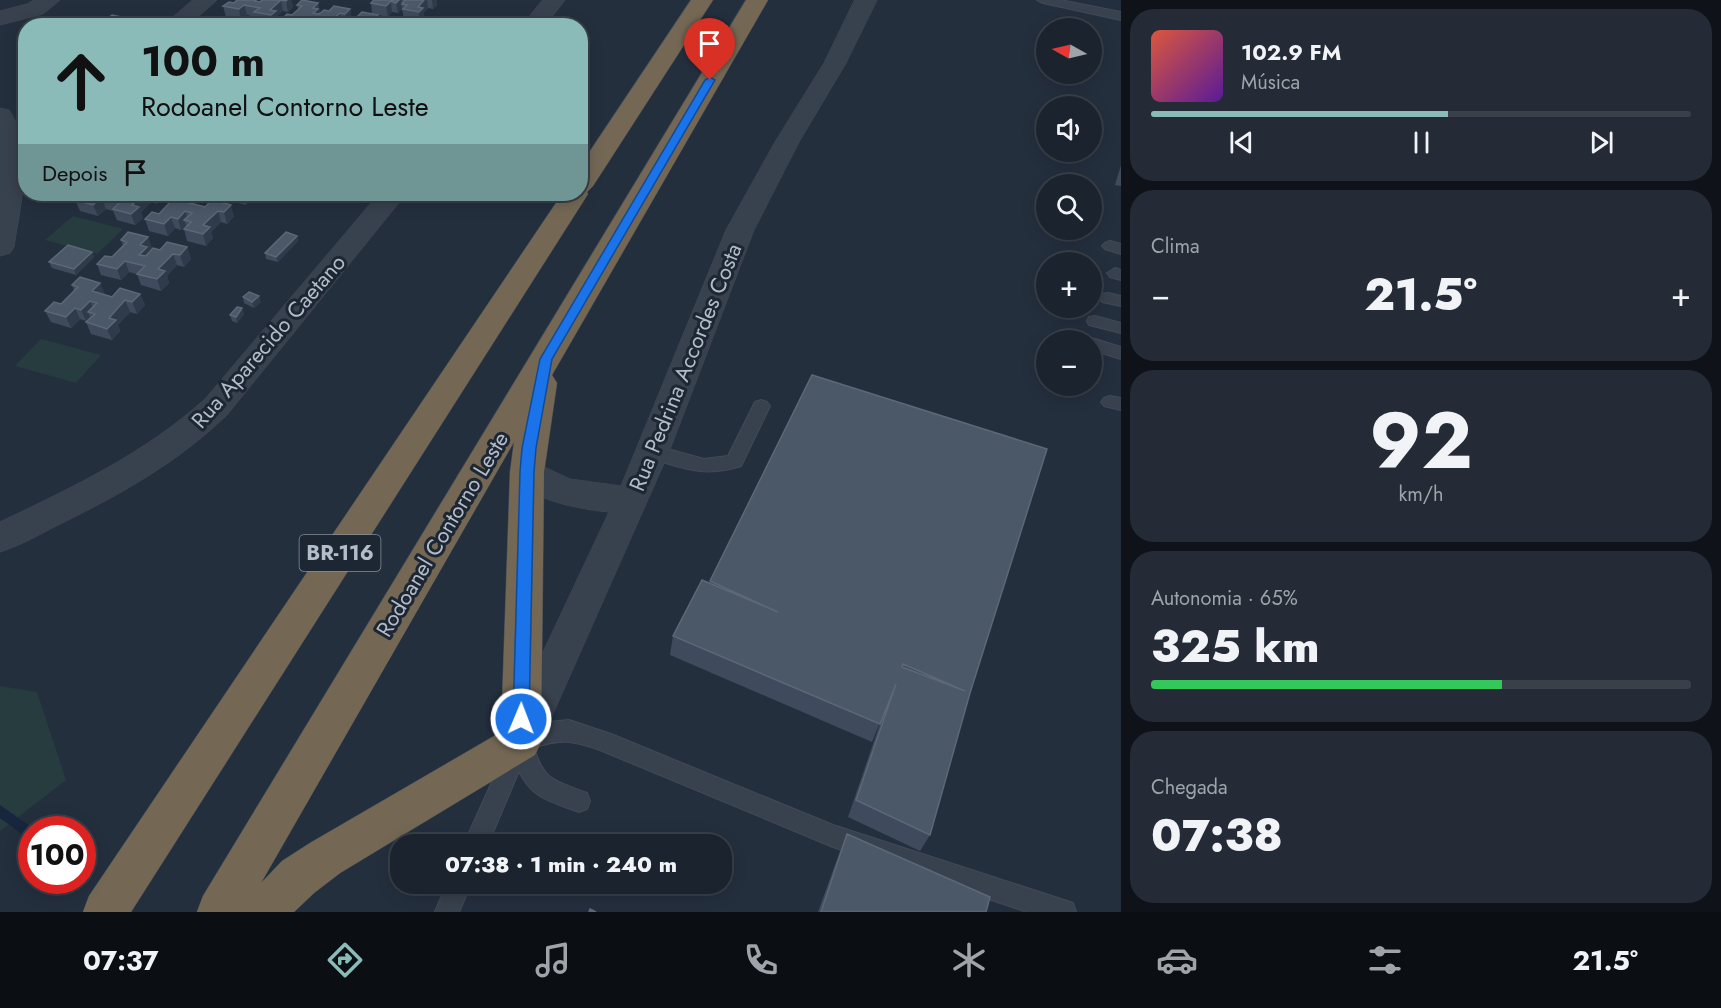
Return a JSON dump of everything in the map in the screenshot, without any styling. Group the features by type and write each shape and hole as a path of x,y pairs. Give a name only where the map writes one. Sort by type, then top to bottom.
{"highway":[{"path":"588,174 702,0"},
{"name":"Rodoanel Contorno Leste","path":"219,912 757,0"},
{"name":"BR-116","path":"106,910 570,201"},
{"path":"263,912 298,877 325,858 521,742 527,472 529,448 546,359"}],"street":[{"path":"0,18 36,9 49,0"},
{"path":"184,18 206,0"},
{"path":"539,18 554,0"},
{"name":"Rua Pedrina Accordes Costa","path":"521,742 653,453 741,230 787,142 835,63 866,0"},
{"path":"0,115 18,147"},
{"path":"0,247 18,152"},
{"name":"Rua Aparecido Caetano","path":"0,538 123,476 167,449 196,427 216,407 387,201"},
{"path":"527,472 562,490 591,497 631,500"}],"lane":[{"path":"1043,0 1121,16"},
{"path":"1095,321 1121,328"},
{"path":"1102,347 1121,353"},
{"path":"653,453 708,468 735,461 760,406"},
{"path":"480,834 521,742 549,732 569,730 603,741 833,836 1064,912"},
{"path":"521,742 530,774 543,788 579,801"},
{"path":"447,912 455,894"}],"green space":[{"path":"73,216 123,229 97,254 45,240"},
{"path":"41,339 101,355 76,383 15,366"},
{"path":"0,686 37,692 66,780 0,831"}],"building":[{"path":"237,0 260,2 262,0 281,0 270,10 276,11 271,15 254,12 260,8 244,5 239,9 223,6"},
{"path":"302,0 318,3 313,8 318,9 313,13 319,14 324,10 329,11 334,6 350,9 345,14 340,13 334,18 283,18 287,14 292,15 302,6 297,5"},
{"path":"374,0 399,0 396,3 391,1 386,6 371,3"},
{"path":"405,0 424,0 418,7 423,8 419,12 403,9 407,5 402,4"},
{"path":"362,12 378,15 376,18 358,16"},
{"path":"112,15 126,18 108,18"},
{"path":"79,201 97,201 93,205"},
{"path":"116,201 136,201 132,205 139,207 131,214 113,209 120,202"},
{"path":"171,201 187,201 205,207 211,201 231,205 224,212 218,211 203,225 210,227 203,234 184,229 191,222 184,220 192,213 185,211 178,219 171,217 164,224 145,219 152,212 159,214"},
{"path":"128,232 148,237 140,245 147,247 139,255 146,256 153,248 160,250 167,242 187,247 180,255 173,254 158,269 165,271 157,279 137,274 145,266 125,261 117,269 97,264 105,256 112,257 127,242 121,240"},
{"path":"286,232 297,236 276,257 265,253"},
{"path":"68,245 92,252 74,269 49,262"},
{"path":"80,277 100,283 92,291 112,297 120,288 140,294 132,302 125,300 109,318 116,320 107,329 86,322 95,314 88,312 97,303 90,301 81,310 75,308 66,317 45,311 54,302 61,304 78,287 72,285"},
{"path":"249,292 259,296 252,302 243,297"},
{"path":"237,307 242,308 236,317 230,315"},
{"path":"812,375 1047,449 970,693 930,835 856,800 896,684 880,724 673,636 702,580 778,612 710,581","holes":["903,664 965,691 902,667"]},
{"path":"847,834 990,897 986,912 821,912"}],"waterway":[{"path":"0,811 18,824"}],"route":[{"path":"521,719 527,472 529,448 546,359 710,80"}]}
